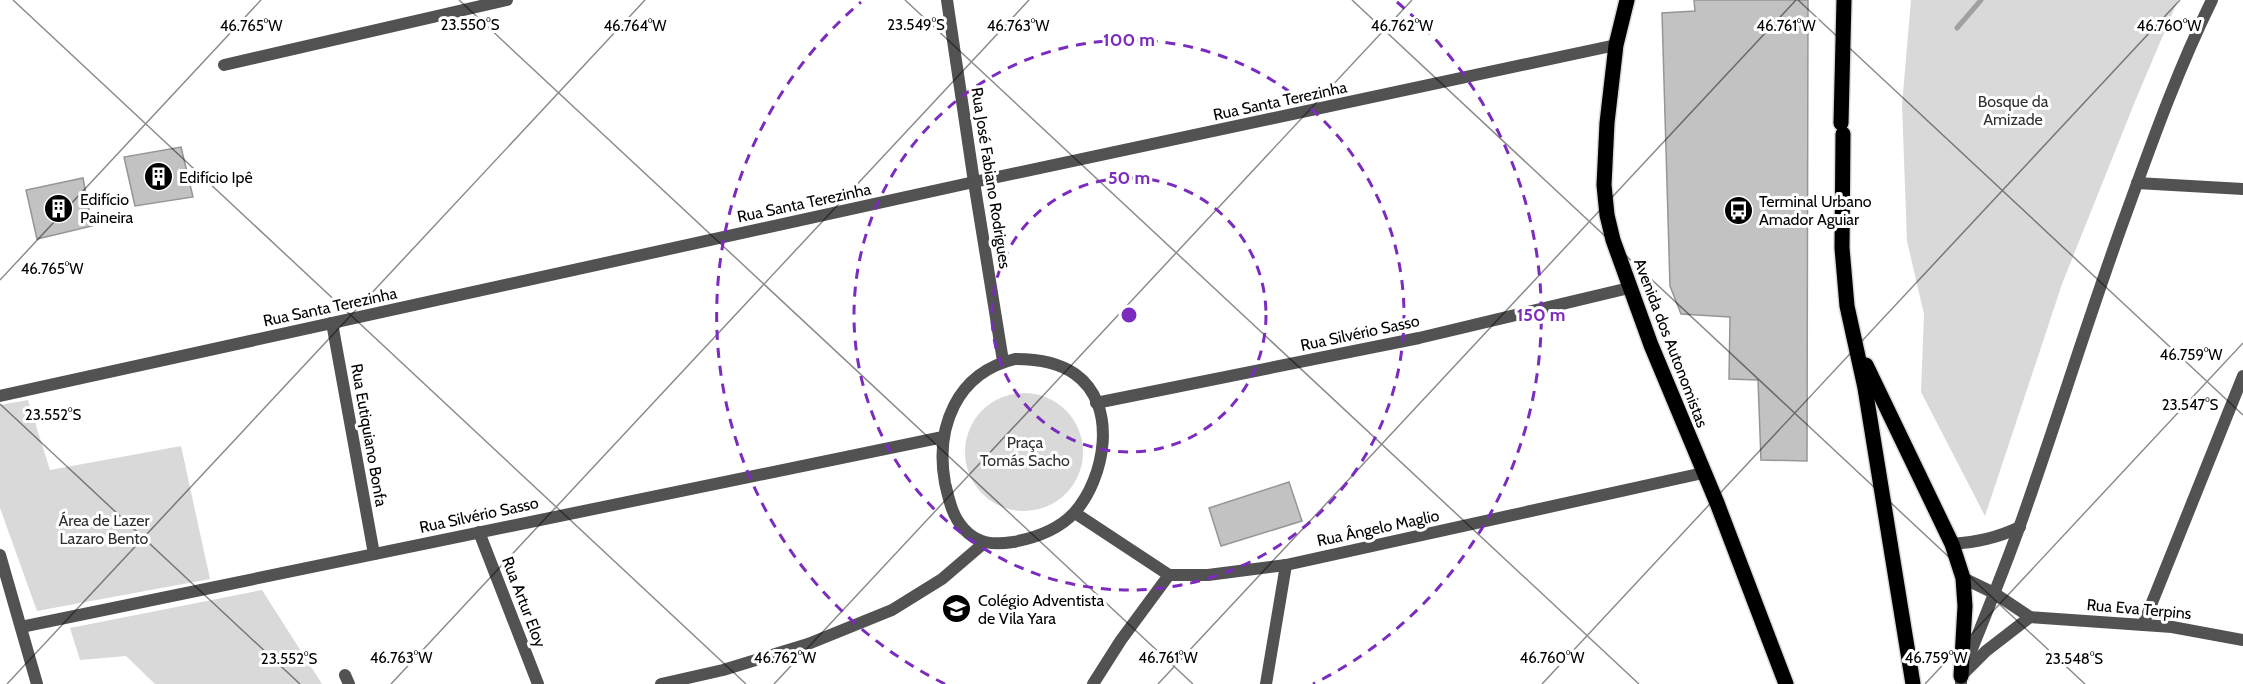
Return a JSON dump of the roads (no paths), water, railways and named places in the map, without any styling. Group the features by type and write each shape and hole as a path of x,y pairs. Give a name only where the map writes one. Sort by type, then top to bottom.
{"main road":[{"name":"Avenida dos Autonomistas","path":"1627,0 1616,45 1607,123 1605,201 1613,240 1629,288 1717,503 1785,684"},
{"path":"1844,0 1842,248 1847,306 1857,346 1913,684"},
{"path":"1857,346 1952,543 1963,578 1965,606 1961,680"}],"street":[{"path":"224,65 507,0"},
{"name":"Rua José Fabiano Rodrigues","path":"947,0 1003,362"},
{"path":"1961,680 2020,527 2092,307 2137,183 2165,109 2212,0"},
{"name":"Rua Santa Terezinha","path":"0,396 974,182 1616,45"},
{"path":"2137,183 2243,189"},
{"name":"Rua Silvério Sasso","path":"1096,403 1387,345 1629,288"},
{"name":"Rua Eutiquiano Bonfa","path":"332,323 374,554"},
{"path":"1015,358 1026,359 1062,367 1085,383 1096,403 1102,422 1101,460 1093,483 1074,513 1049,531 1023,540 1001,544 984,543 968,533 958,523 949,504 944,475 943,437 953,407 970,383 987,369 1003,362 1015,358"},
{"path":"2142,625 2243,376"},
{"name":"Rua Silvério Sasso","path":"21,627 943,437"},
{"name":"Rua Ângelo Maglio","path":"1169,575 1208,575 1286,565 1703,473"},
{"path":"1074,513 1169,575 1121,640 1093,684"},
{"path":"1952,543 1981,541 2001,536 2020,527"},
{"name":"Rua Artur Eloy","path":"479,532 538,684"},
{"path":"662,684 723,670 808,644 892,610 942,579 984,543"},
{"path":"0,555 37,684"},
{"path":"1266,684 1286,565"},
{"name":"Rua Eva Terpins","path":"1963,578 1994,593 2030,617 2172,627 2243,640"},
{"path":"1961,680 1992,646 2030,617"}],"waterway":[{"path":"1957,28 1981,0"}],"place":[{"name":"Edifício Ipê","path":"158,177"},
{"name":"Edifício Paineira","path":"59,208"},
{"name":"Terminal Urbano Amador Aguiar","path":"1738,210"},
{"name":"Colégio Adventista de Vila Yara","path":"957,609"}],"park label":[{"name":"Bosque da Amizade","path":"2013,110"},
{"name":"Praça Tomás Sacho","path":"1025,451"},
{"name":"Área de Lazer Lazaro Bento","path":"104,529"}]}
